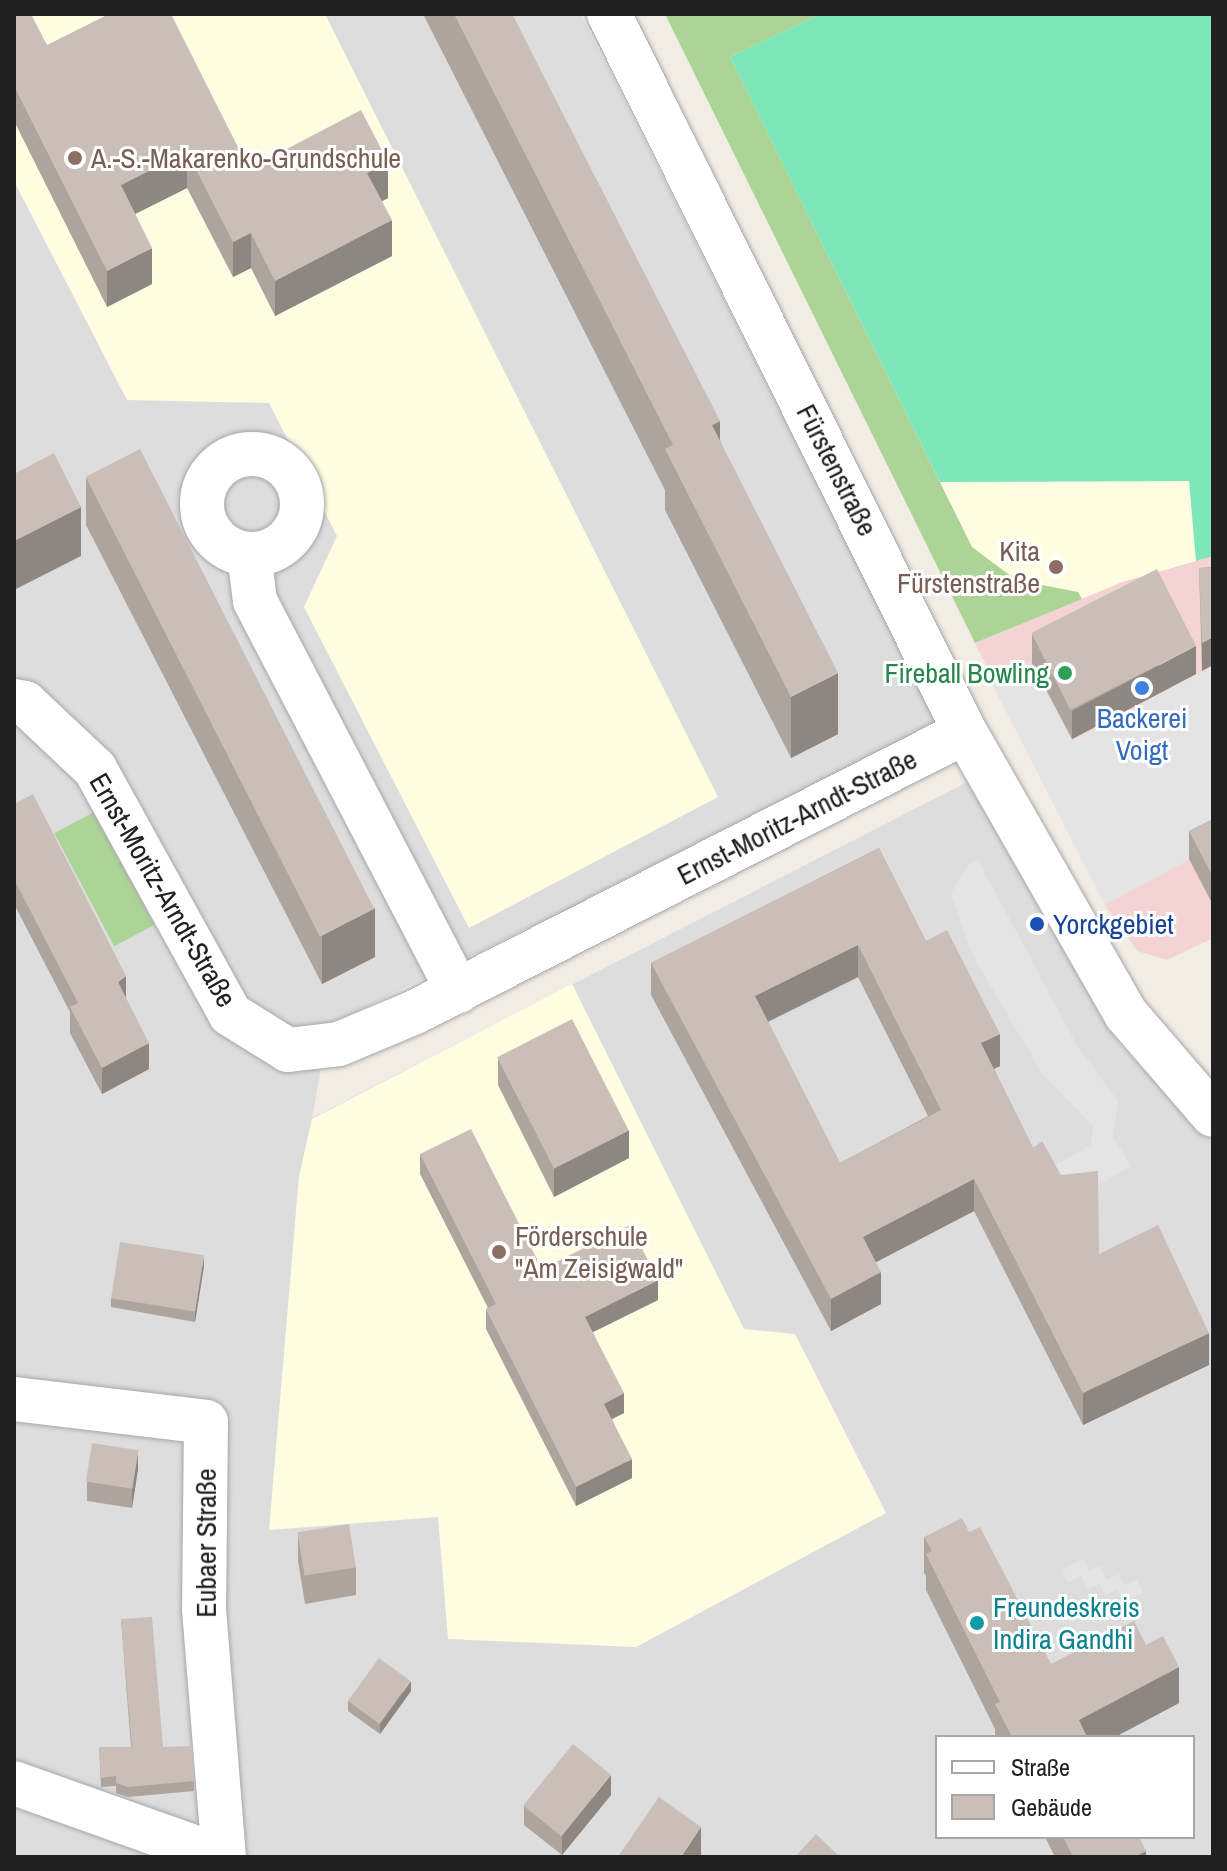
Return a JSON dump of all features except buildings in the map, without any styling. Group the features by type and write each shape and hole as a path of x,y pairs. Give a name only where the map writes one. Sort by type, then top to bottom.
{"street":[{"name":"Fürstenstraße","path":"609,14 965,732 1126,1014 1213,1115"},
{"path":"249,554 255,601 458,991"},
{"name":"Ernst-Moritz-Arndt-Straße","path":"14,701 25,703 95,769 230,1014 288,1050 339,1044 458,991 965,732"},
{"name":"Eubaer Straße","path":"14,1399 206,1422 204,1609 223,1857 14,1783"}],"shaded area":[{"path":"14,14 580,14 941,730 329,1024 312,1118 967,782 1119,1044 1213,1140 1213,1857 14,1857"},
{"path":"14,14 325,14 718,797 469,928 304,607 337,536 269,403 127,400 14,181"},
{"name":"Kita Fürstenstraße","path":"1190,481 1196,561 1122,582 975,643 904,498 940,482"},
{"path":"1213,556 1213,938 1167,960 1137,951 1105,905 975,643 1122,582"},
{"path":"1030,661 1072,741 1213,665 1213,847 1105,905 991,682"},
{"path":"978,860 1078,1047 1118,1101 1113,1137 1131,1166 1061,1207 1042,1173 1091,1145 1093,1126 1043,1075 972,954 951,893 968,865"},
{"name":"Förderschule \"Am Zeisigwald\"","path":"572,984 744,1329 795,1334 886,1513 636,1647 448,1639 438,1517 269,1530 299,1176 312,1119"},
{"path":"1083,1559 1089,1571 1100,1566 1107,1580 1119,1574 1125,1585 1137,1580 1143,1593 1123,1602 1118,1589 1105,1595 1099,1584 1088,1589 1081,1576 1068,1583 1062,1570"}],"green space":[{"path":"665,14 820,14 730,57 972,547 1016,580 1078,592 1082,599 975,643"},
{"path":"820,14 1213,14 1213,556 1196,561 1189,481 940,482 730,57"},
{"path":"94,812 154,925 114,946 54,833"}],"place":[{"name":"A.-S.-Makarenko-Grundschule","path":"75,158"},
{"name":"Kita Fürstenstraße","path":"1056,567"},
{"name":"Fireball Bowling","path":"1065,673"},
{"name":"Backerei Voigt","path":"1142,688"},
{"name":"Yorckgebiet","path":"1037,924"},
{"name":"Förderschule \"Am Zeisigwald\"","path":"499,1252"},
{"name":"Freundeskreis Indira Gandhi","path":"977,1623"}]}
